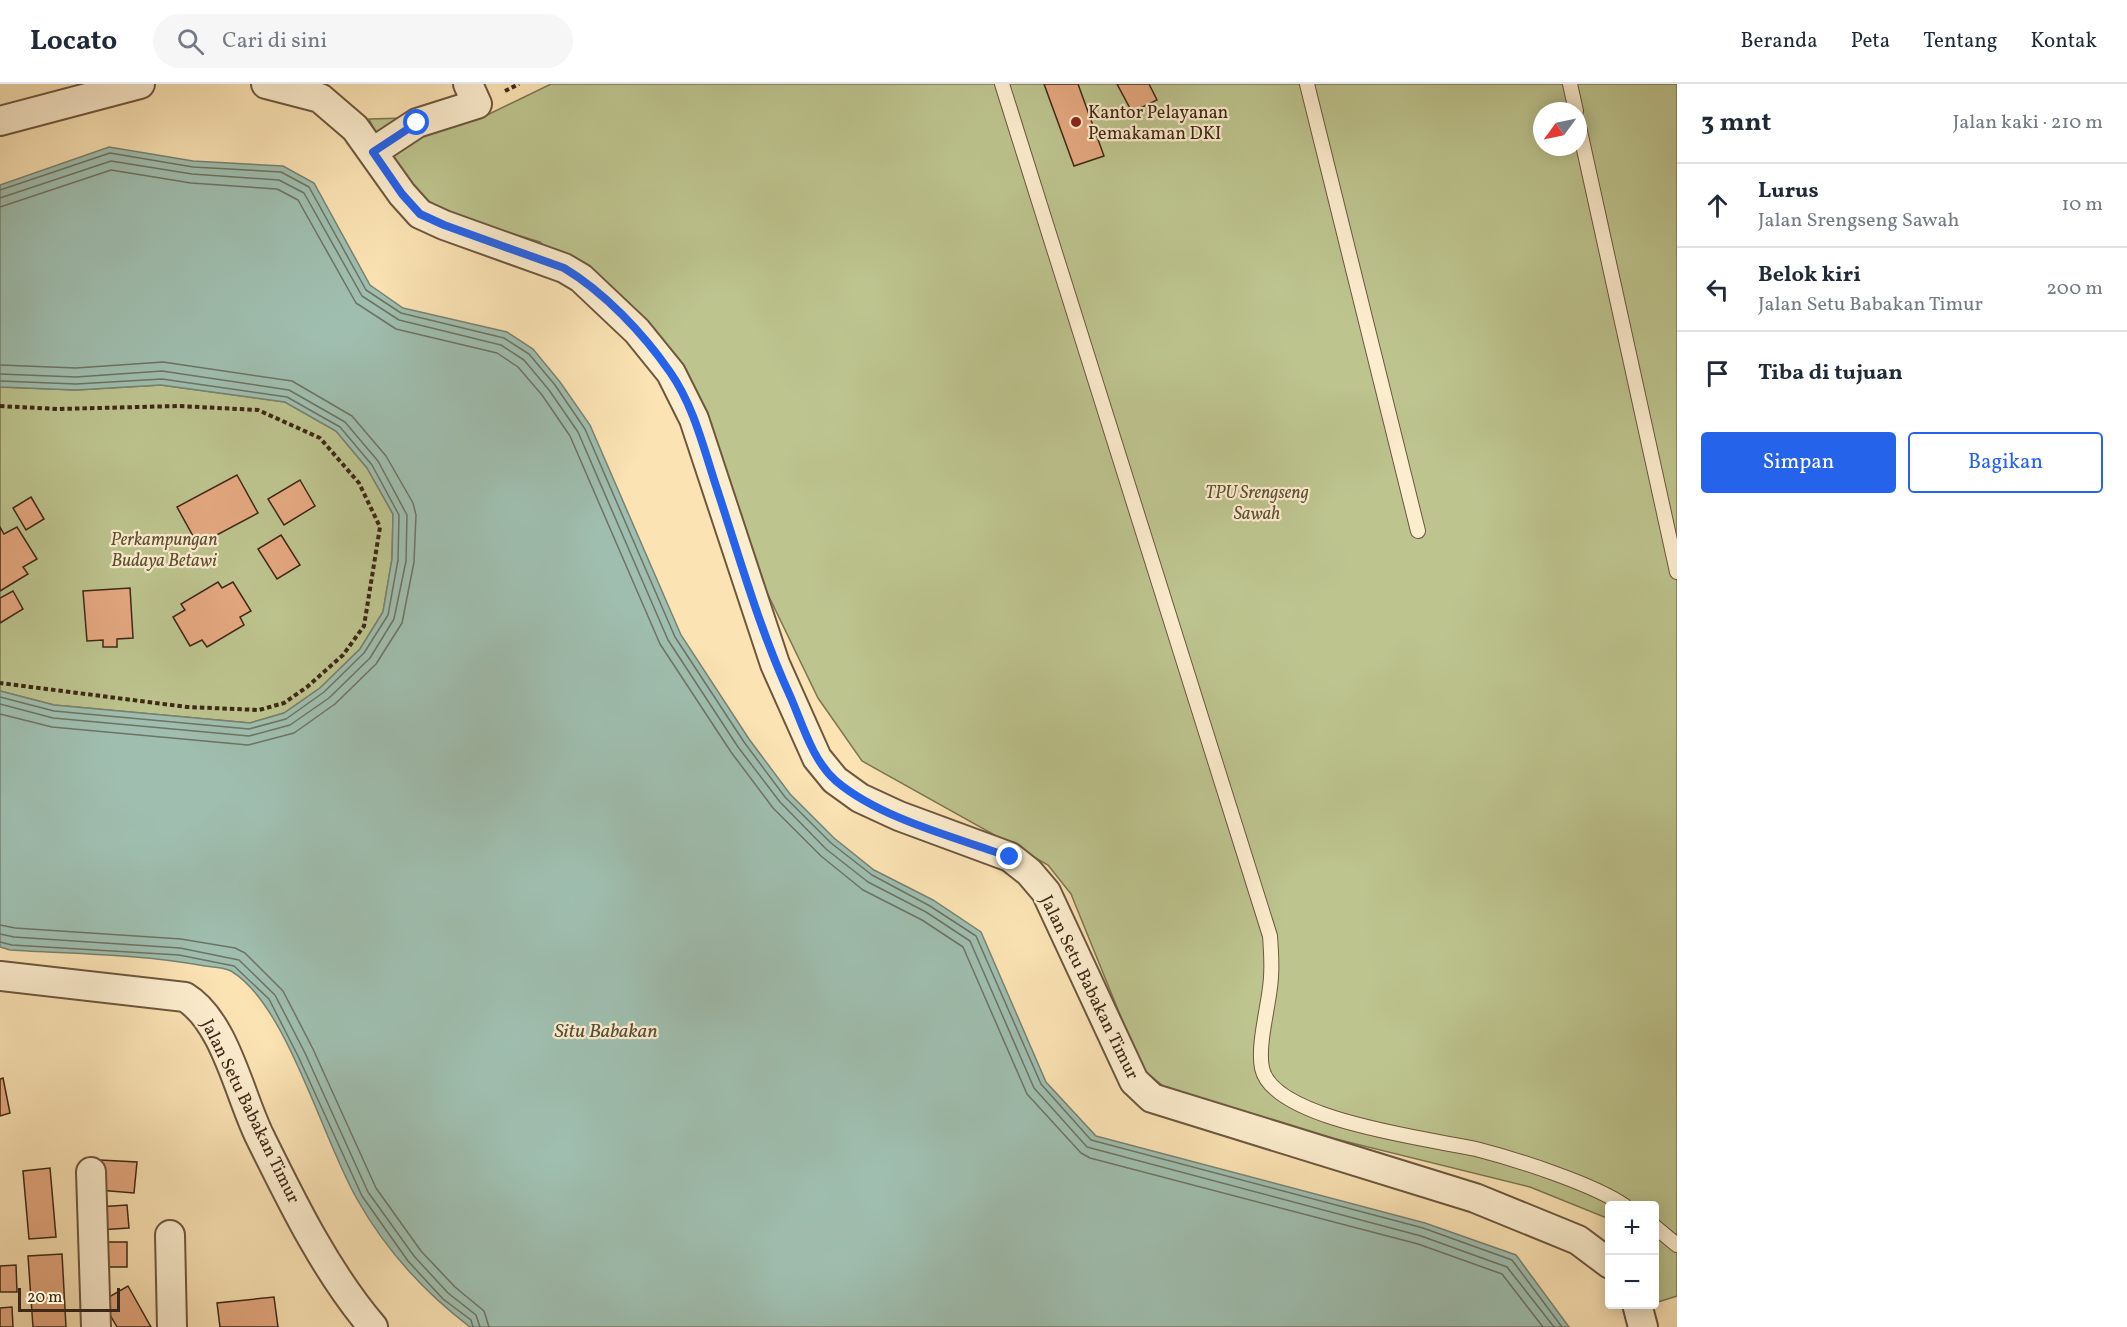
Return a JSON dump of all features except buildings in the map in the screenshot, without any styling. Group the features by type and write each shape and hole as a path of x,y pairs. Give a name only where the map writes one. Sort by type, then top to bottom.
{"street":[{"path":"0,121 140,84"},
{"name":"Jalan Setu Babakan Timur","path":"266,84 320,98 355,128 402,194 420,214 444,225 564,268 581,278 637,331 671,373 694,419 775,664 818,758 835,780 860,798 898,816 1010,857 1029,872 1046,892 1134,1081 1152,1098 1475,1198 1578,1240 1605,1260"},
{"path":"373,152 417,123 473,94"},
{"name":"Jalan Setu Babakan Timur","path":"0,976 185,997 195,1003 217,1036 260,1136 334,1275 373,1327"},
{"path":"91,1172 96,1327"},
{"path":"170,1235 172,1327"},
{"path":"1638,1309 1643,1327"}],"lane":[{"path":"1002,84 1270,936 1271,976 1262,1068 1272,1087 1295,1104 1334,1118 1477,1150 1555,1175 1618,1201"},
{"path":"1307,84 1418,531"},
{"path":"1570,84 1574,102"},
{"path":"1585,156 1677,573"},
{"path":"1659,1230 1677,1245"}],"path":[{"path":"0,406 57,409 179,406 258,410 320,438 359,483 380,527 364,626 343,655 307,687 284,703 259,710 187,707 0,682"}],"green space":[{"name":"TPU Srengseng Sawah","path":"551,84 1677,84 1677,1296 1659,1302 1659,1201 1605,1201 1605,1217 1530,1187 1182,1101 1142,1069 1071,894 1048,865 862,761 818,698 681,415 615,314 540,242 413,203 369,119 485,116"},
{"name":"Perkampungan Budaya Betawi","path":"161,385 285,402 336,431 367,468 393,514 392,559 383,612 360,649 320,688 284,713 250,723 54,705 0,691 0,387 76,390"}],"water":[{"name":"Situ Babakan","path":"109,147 193,161 283,166 314,183 370,285 403,308 507,332 533,349 560,382 590,425 681,635 749,739 790,794 834,838 874,870 933,900 981,932 1046,1082 1096,1136 1425,1223 1516,1255 1569,1327 470,1327 453,1314 407,1269 368,1217 344,1174 287,1042 270,1012 251,988 231,971 157,959 10,950 0,947 0,691 54,705 250,723 284,713 320,688 360,649 383,612 392,559 393,514 367,468 336,431 285,402 161,385 76,390 0,387 0,185"}],"place":[{"name":"Kantor Pelayanan Pemakaman DKI","path":"1076,122"}],"route":[{"path":"417,123 373,152 402,194 420,214 444,225 564,268 581,278 637,331 671,373 694,419 775,664 818,758 835,780 860,798 898,816 1010,857"}]}
